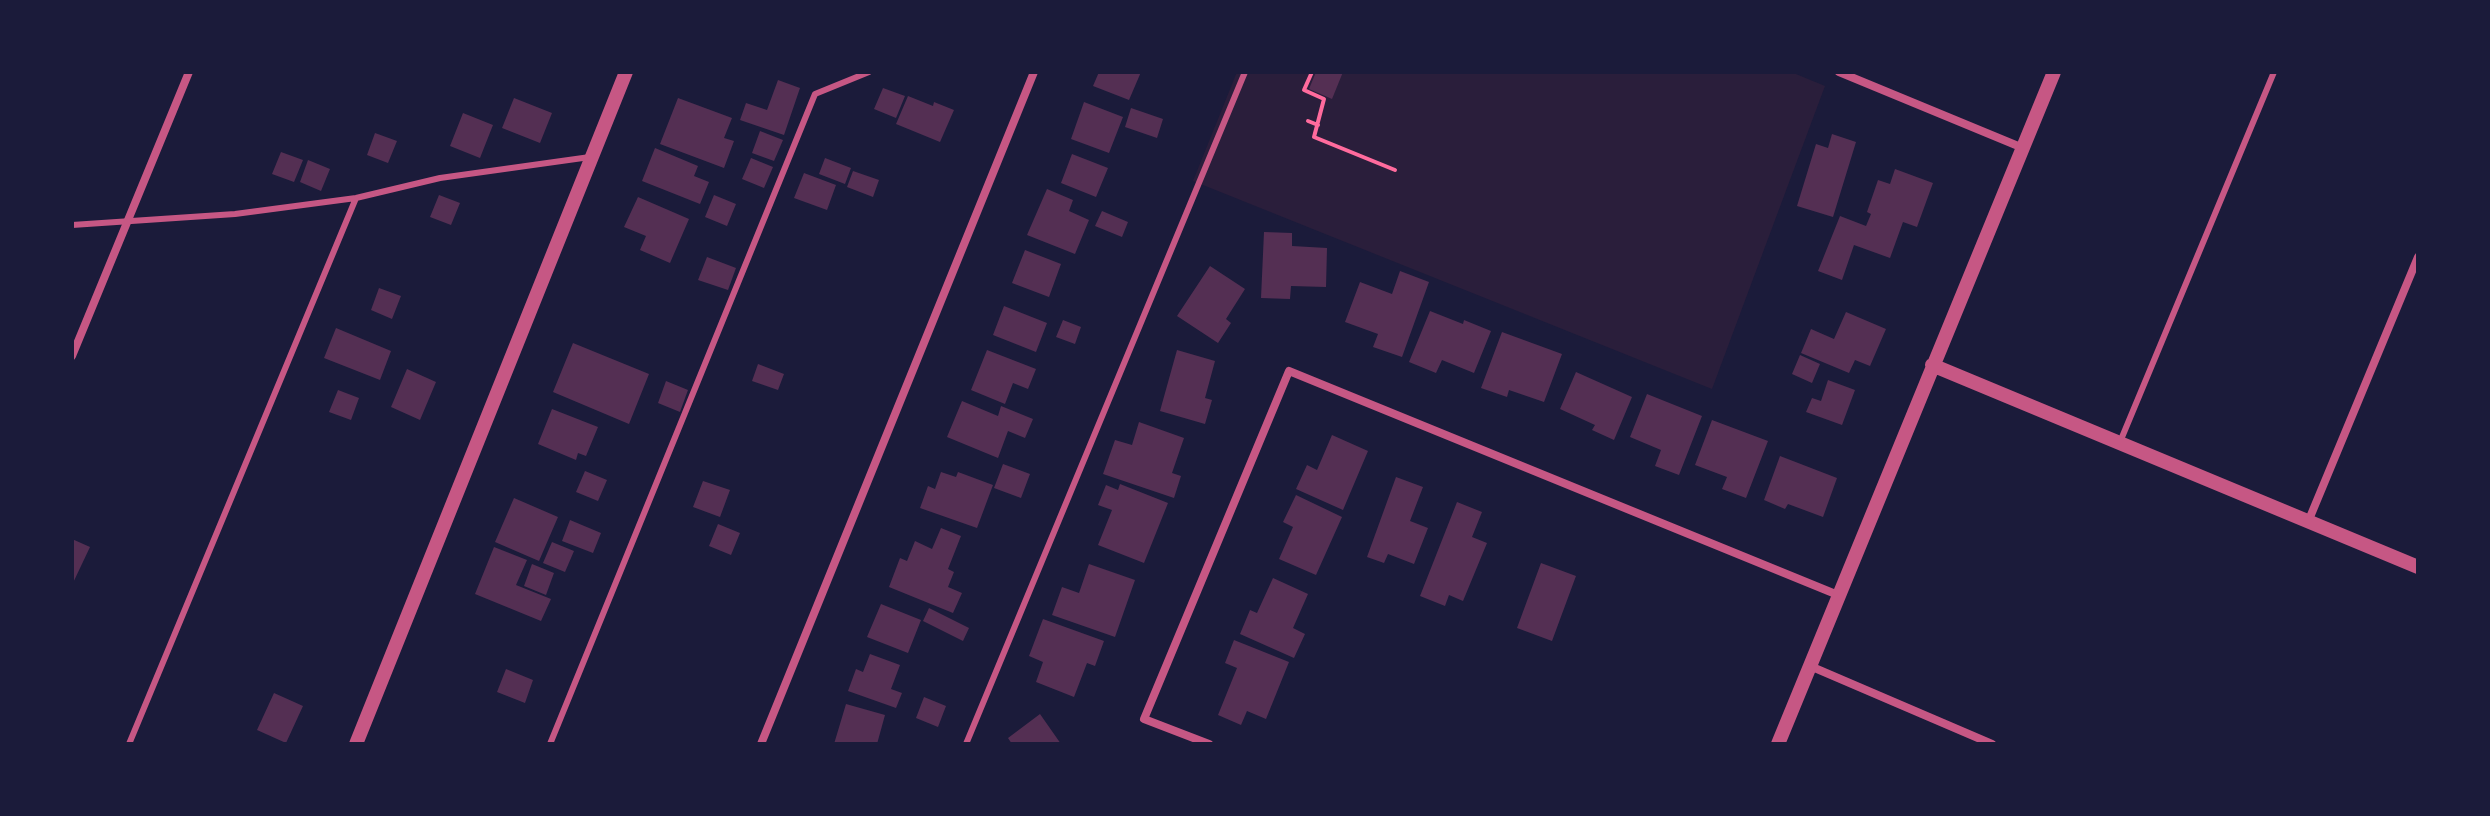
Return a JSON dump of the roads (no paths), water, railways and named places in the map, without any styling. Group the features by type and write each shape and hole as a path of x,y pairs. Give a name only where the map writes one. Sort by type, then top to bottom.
{"street":[{"path":"72,356 189,72"},
{"path":"356,744 626,72"},
{"path":"761,744 1034,72"},
{"path":"1839,72 2023,148"},
{"path":"1778,744 2054,72"},
{"path":"2308,523 2418,257"},
{"path":"1932,365 2418,567"},
{"path":"1209,744 1144,719 1289,371 1838,595"},
{"path":"1810,666 1992,744"}],"lane":[{"path":"550,744 815,94 869,72"},
{"path":"966,744 1245,72"},
{"path":"2120,443 2274,72"},
{"path":"72,225 235,214 356,198 440,178 594,156"},
{"path":"129,744 356,198"}]}
